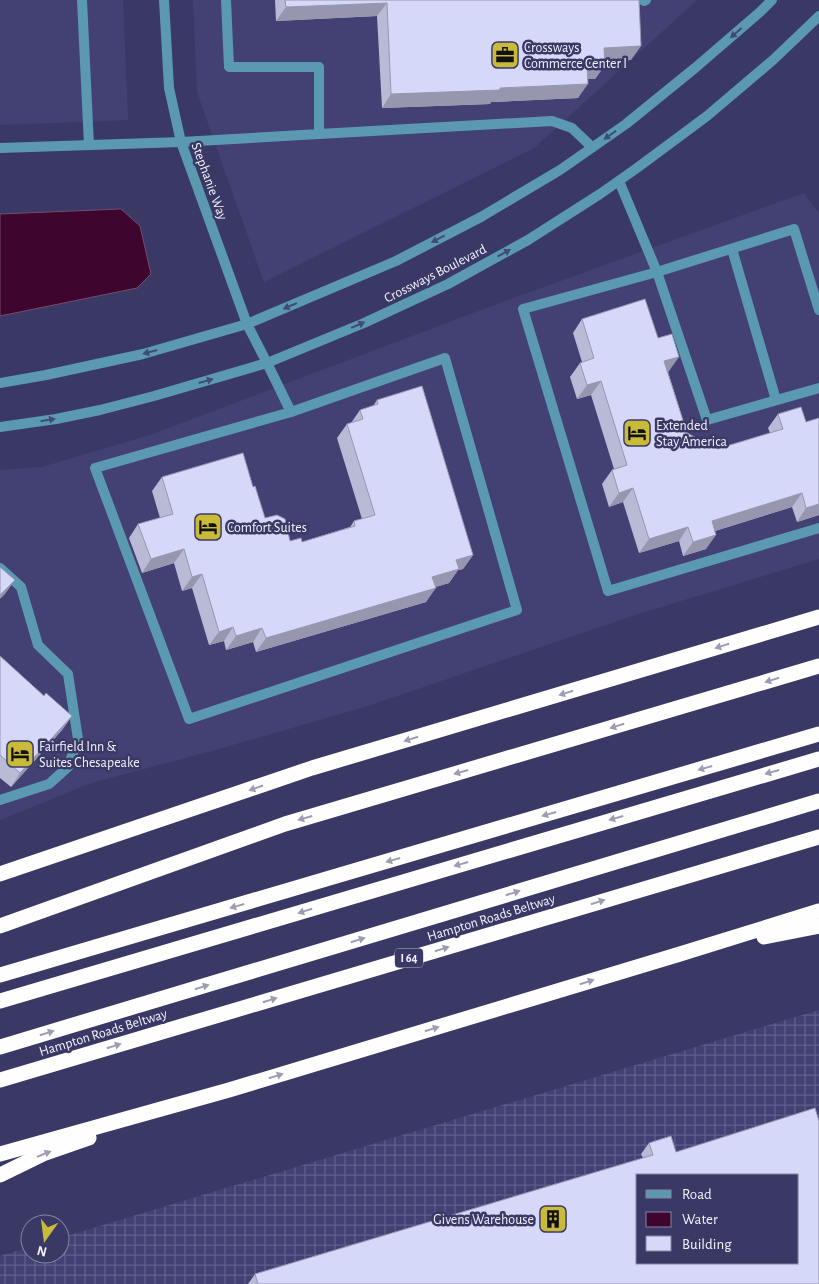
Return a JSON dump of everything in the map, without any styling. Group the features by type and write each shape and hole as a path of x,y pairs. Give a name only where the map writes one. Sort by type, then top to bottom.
{"highway":[{"path":"0,874 312,768 819,617"},
{"path":"0,926 285,824 819,666"},
{"path":"0,976 819,734"},
{"path":"0,1002 819,758"},
{"path":"0,1047 819,801"},
{"name":"Hampton Roads Beltway","path":"0,1080 819,837"},
{"path":"0,1154 229,1090 819,911"},
{"path":"680,954 819,926"},
{"path":"0,1175 43,1154 229,1090"}],"street":[{"path":"82,0 88,145"},
{"name":"Stephanie Way","path":"164,0 169,88 181,142 247,324 291,412"},
{"path":"226,0 229,66 319,67 319,134"},
{"name":"Crossways Boulevard","path":"0,383 143,354 247,324 396,261 482,217 560,170 626,124 695,68 772,0"},
{"name":"Crossways Boulevard","path":"0,427 100,410 267,363 364,323 448,284 528,240 619,181 707,116 773,60 819,16"},
{"path":"0,148 181,142 552,121 572,128 592,147"},
{"path":"619,181 657,272 707,420 819,388"},
{"path":"819,310 794,229 657,272 523,308 608,591 819,528"},
{"path":"732,248 776,400"},
{"path":"446,358 518,610 189,719 95,468 291,412 446,358"},
{"path":"0,568 21,587 38,645 68,674 78,739 68,767 49,784 0,800"}],"shaded area":[{"path":"0,0 123,0 128,120 0,125"},
{"path":"193,0 697,0 534,148 264,282 197,92"},
{"path":"804,193 819,214 819,559 635,615 368,706 219,749 91,783 0,820 0,470 42,467 150,435 505,301"},
{"path":"819,1010 819,1284 0,1284 0,1256 20,1250 20,1264 70,1264 70,1235"}],"water":[{"path":"121,209 140,226 151,274 137,288 0,316 0,214"}],"building":[{"name":"Crossways Commerce Center I","path":"285,0 639,0 641,46 604,48 605,65 587,65 588,84 500,88 500,90 391,94 387,3 286,7"},
{"name":"Extended Stay America","path":"645,299 658,338 672,334 679,357 664,361 687,433 717,449 783,429 778,414 801,407 806,422 819,418 819,504 806,508 802,493 712,521 716,535 693,542 688,527 649,539 633,488 619,493 612,470 627,465 601,381 587,385 580,363 594,358 582,319"},
{"name":"Comfort Suites","path":"422,386 473,555 456,560 459,569 432,577 436,588 266,638 262,628 236,636 233,627 219,632 202,574 192,577 184,549 151,559 138,524 173,514 162,477 243,453 265,518 277,515 285,519 290,541 301,538 302,542 355,526 354,521 375,515 347,424 363,419 360,410 378,404 377,400"},
{"path":"0,567 15,580 0,595"},
{"name":"Fairfield Inn & Suites Chesapeake","path":"0,656 44,696 46,693 72,716 20,773 0,755"},
{"name":"Givens Warehouse","path":"815,1108 819,1121 819,1284 258,1284 255,1274 653,1155 649,1143 671,1136 676,1152"}],"place":[{"name":"Crossways Commerce Center I","path":"505,55"},
{"name":"Extended Stay America","path":"637,433"},
{"name":"Comfort Suites","path":"208,527"},
{"name":"Fairfield Inn & Suites Chesapeake","path":"20,754"},
{"name":"Givens Warehouse","path":"553,1219"}]}
